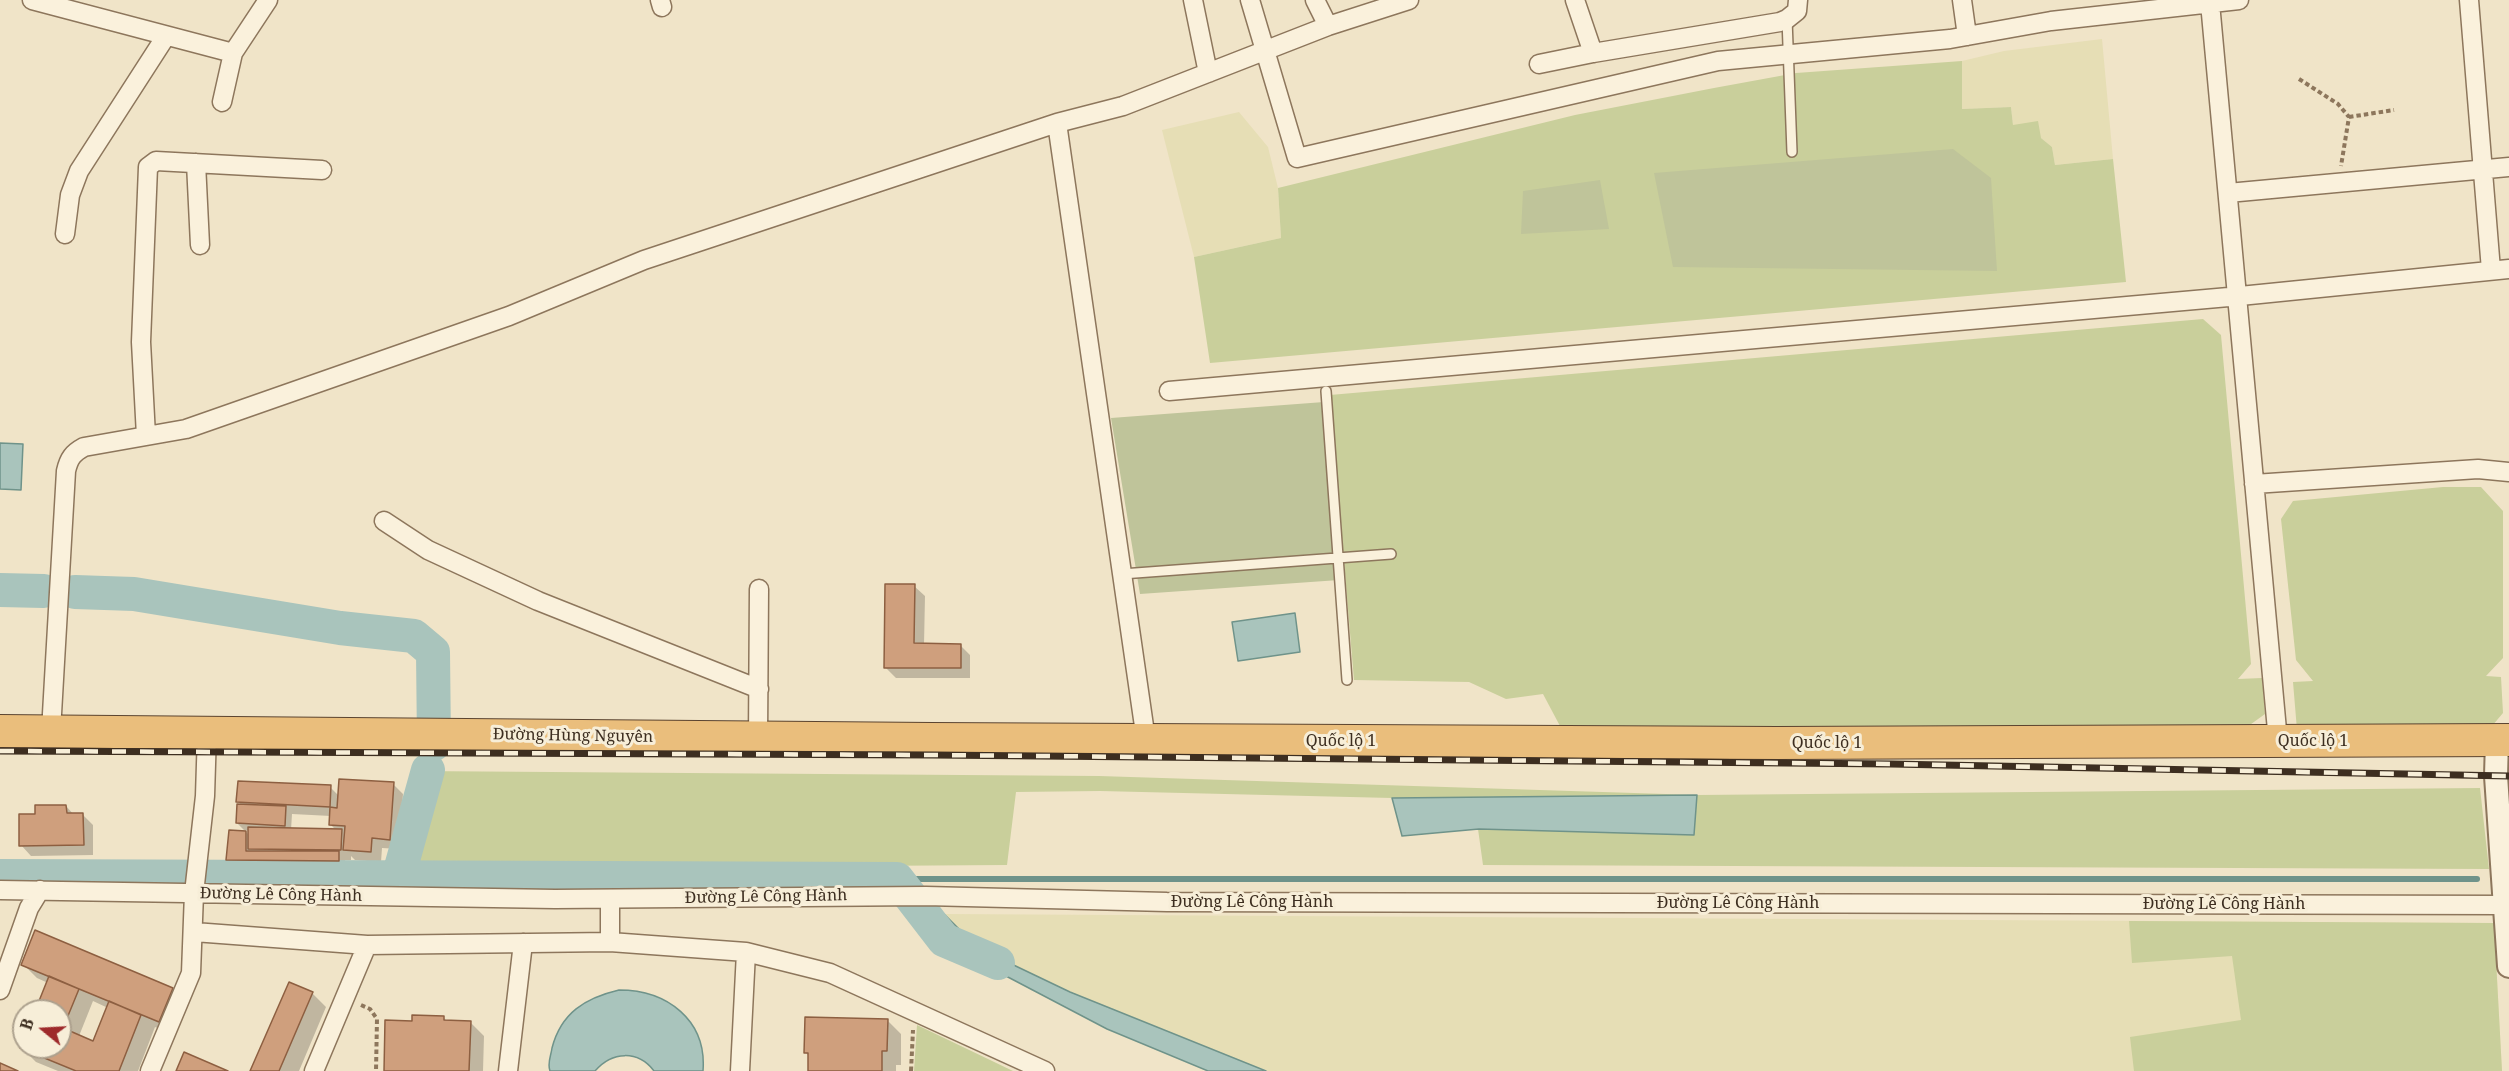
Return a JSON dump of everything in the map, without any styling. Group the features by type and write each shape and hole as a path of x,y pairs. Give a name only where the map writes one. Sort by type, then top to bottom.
{"highway":[{"name":"Đường Hùng Nguyên","path":"0,731 1146,740"},
{"name":"Quốc lộ 1","path":"1146,740 1755,743 2503,740"}],"street":[{"path":"32,0 234,53"},
{"path":"222,102 234,53 268,0"},
{"path":"1193,0 1208,73"},
{"path":"1250,0 1297,158 1718,61 1967,36 2051,21 2239,0"},
{"path":"1315,0 1328,26"},
{"path":"51,731 68,460 74,452 84,447 186,429 509,316 645,260 1057,123 1123,106 1328,26 1409,0"},
{"path":"1575,0 1593,52"},
{"path":"1539,64 1593,52 1787,19 1797,11 1798,0"},
{"path":"1962,0 1967,36"},
{"path":"2469,0 2491,270"},
{"path":"2210,3 2278,741"},
{"path":"65,234 70,195 79,171 166,36"},
{"path":"1057,123 1146,740"},
{"path":"146,435 141,342 147,170 150,164 156,160 322,170"},
{"path":"195,163 200,245"},
{"path":"2228,193 2509,167"},
{"path":"1169,392 2237,296 2509,269"},
{"path":"2254,484 2478,469 2509,472"},
{"path":"384,520 428,550 538,601 759,689"},
{"path":"758,738 759,589"},
{"path":"150,1071 191,973 194,888 205,795 207,732"},
{"path":"2503,740 2496,776 2506,895 2509,966"},
{"name":"Đường Lê Công Hành","path":"0,890 194,888 382,898 610,899 926,896 1179,902 2506,895"},
{"path":"0,990 29,908 40,890"},
{"path":"610,899 610,942"},
{"path":"194,932 367,945 610,942 746,952 830,973 1045,1071"},
{"path":"508,1071 523,943"},
{"path":"314,1071 367,945"},
{"path":"740,1071 746,952"}],"lane":[{"path":"1787,19 1792,152"},
{"path":"1326,391 1347,680"},
{"path":"1122,574 1391,554"}],"path":[{"path":"2299,80 2333,100 2349,117"},
{"path":"2349,117 2394,110"},
{"path":"2341,171 2349,117"},
{"path":"345,998 370,1009 378,1019 376,1071"},
{"path":"911,1071 915,1010"}],"shaded area":[{"path":"2102,39 2113,159 2055,165 2052,147 2041,138 2013,125 2011,107 1962,109 1962,61 2004,51"},
{"path":"1239,112 1268,147 1278,188 1281,238 1194,257 1162,130"},
{"path":"944,914 2494,923 2502,1071 1266,1071 1070,992 978,948"}],"green space":[{"path":"1962,61 1962,109 2011,107 2013,125 2038,121 2041,138 2052,147 2055,165 2113,159 2126,282 1210,363 1194,257 1281,238 1278,188 1575,115 1714,88 1796,73"},
{"path":"1953,149 1991,178 1997,271 1673,267 1654,173"},
{"path":"1600,180 1609,229 1521,234 1523,191"},
{"path":"2203,319 2221,335 2251,664 2238,679 2262,678 2265,714 2247,727 1560,726 1543,694 1506,699 1469,682 1354,680 1330,395"},
{"path":"1324,402 1339,580 1140,594 1111,418"},
{"path":"2443,487 2481,487 2503,511 2503,658 2486,676 2501,677 2503,713 2492,726 2297,730 2293,682 2313,681 2296,660 2281,519 2293,501"},
{"path":"414,771 1099,776 1697,795 2480,788 2489,869 1483,865 1478,829 1402,836 1392,798 1100,791 1016,792 1007,865 414,869"},
{"path":"2129,921 2494,923 2502,1071 2134,1071 2130,1037 2241,1020 2232,956 2132,963"},
{"path":"917,1025 1013,1071 914,1071"}],"water":[{"path":"0,443 23,444 21,490 0,489"},
{"path":"1295,613 1300,652 1238,661 1232,622"},
{"path":"1697,795 1694,835 1479,829 1402,836 1392,798"},
{"path":"929,913 944,914 978,948 1070,992 1266,1071 1208,1071 1107,1029 964,954"},
{"path":"619,990 653,995 680,1011 691,1023 698,1037 703,1053 703,1071 654,1071 640,1059 625,1056 609,1060 595,1071 550,1071 552,1048 561,1025 568,1016 585,1003"}],"building":[{"path":"885,584 915,584 914,643 961,644 961,668 884,668"},
{"path":"339,779 394,782 390,840 372,838 371,852 343,850 345,826 329,825 330,807 337,808"},
{"path":"238,781 331,785 330,807 236,802"},
{"path":"237,804 286,806 285,826 236,823"},
{"path":"35,805 66,805 67,813 83,813 84,845 19,846 19,814 35,814"},
{"path":"248,827 342,829 341,850 248,849"},
{"path":"229,830 246,831 246,851 339,851 339,861 226,860"},
{"path":"35,930 173,988 159,1022 21,965"},
{"path":"49,976 79,989 72,1006 72,999 40,999"},
{"path":"289,982 313,992 279,1071 250,1071"},
{"path":"109,1001 141,1015 119,1071 76,1071 47,1059 72,1059 72,1032 93,1041"},
{"path":"412,1015 444,1016 444,1020 471,1021 469,1071 384,1071 385,1020 412,1021"},
{"path":"805,1017 888,1019 887,1051 882,1051 882,1071 808,1071 808,1053 804,1053"},
{"path":"184,1052 228,1071 176,1071"},
{"path":"0,1063 18,1071 0,1071"}],"waterway":[{"path":"0,590 44,591"},
{"path":"75,592 134,594 340,628 414,636 433,652 434,744"},
{"path":"398,878 428,770"},
{"path":"0,876 897,879 944,940 998,963"},
{"path":"897,879 2477,879"}],"railway":[{"path":"0,751 933,755 1891,764 2509,776"}]}
